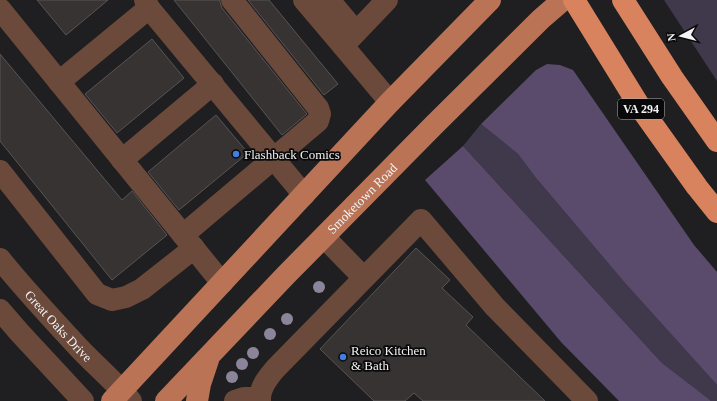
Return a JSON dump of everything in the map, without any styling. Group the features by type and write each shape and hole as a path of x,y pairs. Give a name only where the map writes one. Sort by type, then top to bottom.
{"highway":[{"name":"VA 294","path":"574,0 640,107 697,187 717,212"},
{"name":"VA 294","path":"623,0 672,77 717,140"}],"main road":[{"path":"121,398 222,283 390,102 490,0"},
{"name":"Smoketown Road","path":"166,401 434,125 527,32 563,0"},
{"path":"197,401 200,384 210,356"}],"street":[{"path":"0,171 96,294 112,300 126,297 142,289 188,242 274,159 318,121 320,114 318,108 232,0"},
{"path":"304,0 349,39"},
{"path":"329,0 349,39 390,102"},
{"path":"349,39 387,0"},
{"path":"59,82 147,4 304,195"},
{"path":"0,9 222,283"},
{"path":"122,160 213,84"},
{"path":"235,401 244,398 260,400 262,387 270,375 420,220 495,307 587,401"},
{"path":"324,237 364,278"},
{"name":"Great Oaks Drive","path":"0,259 32,297 80,349 121,398"},
{"path":"0,310 83,401"}],"shaded area":[{"path":"664,0 717,0 717,81"},
{"path":"547,64 560,65 573,70 694,245 717,272 717,385 625,283 536,178 518,154 481,124 536,70"},
{"path":"481,124 518,154 536,178 625,283 717,385 717,401 708,400 662,363 463,146"},
{"path":"463,146 662,363 711,401 619,401 561,342 425,180"}],"building":[{"path":"37,0 108,0 66,35"},
{"path":"174,0 220,0 222,8 307,114 282,135"},
{"path":"248,0 269,0 338,84 324,95"},
{"path":"152,39 184,78 117,133 85,94"},
{"path":"0,54 122,200 132,191 167,235 112,280 0,141"},
{"path":"216,115 248,153 179,210 148,172"},
{"path":"416,248 450,280 442,288 473,317 466,325 545,401 423,401 414,393 405,401 374,401 320,349"}],"place":[{"name":"Flashback Comics","path":"236,154"},
{"name":"Reico Kitchen & Bath","path":"343,357"}]}
